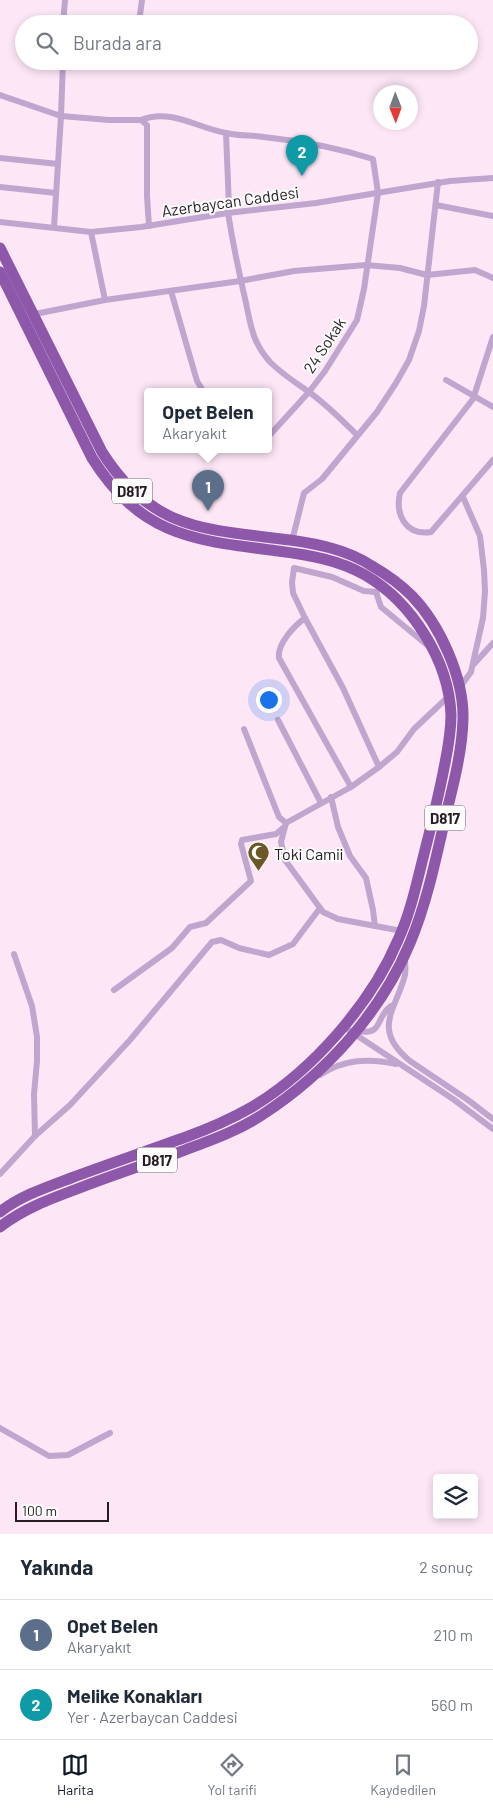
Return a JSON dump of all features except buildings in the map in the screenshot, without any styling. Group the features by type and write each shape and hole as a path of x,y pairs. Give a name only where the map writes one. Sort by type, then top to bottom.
{"highway":[{"name":"D817","path":"0,248 102,452 115,473 152,507 180,521 204,528 314,544 341,551 368,563 383,585 403,604 434,651 444,676 449,696 451,717 449,745 443,774 414,895 402,931 387,964 368,996 344,1027 327,1045 276,1090 245,1110 197,1132 42,1189 0,1212"},
{"name":"D817","path":"0,272 92,458 106,480 124,499 145,517 175,532 201,540 312,555 362,573 383,585 412,596 431,621 444,644 455,672 463,716 455,776 426,899 406,953 378,1003 336,1053 283,1100 260,1116 233,1130 202,1144 47,1200 13,1217 0,1227"}],"street":[{"path":"64,15 65,0"},
{"path":"140,15 142,0"},
{"path":"54,227 62,116 63,70"},
{"path":"0,95 62,116 109,120 141,120 149,116 166,115 226,133 228,214 251,331 258,346 270,362 290,380 309,392 340,417 357,435"},
{"path":"141,120 148,125 147,196 149,226"},
{"name":"24 Sokak","path":"226,133 265,136 339,148 373,159 378,193 364,289 357,320 325,371 309,392 272,433"},
{"path":"0,158 58,164"},
{"name":"Azerbaycan Caddesi","path":"0,222 91,232 149,226 378,193 438,182 493,178"},
{"path":"292,540 304,494 322,479 381,405 409,360 421,318 438,182"},
{"path":"0,187 56,193"},
{"path":"436,205 493,216"},
{"path":"91,232 106,300"},
{"path":"34,314 106,300 240,281 294,271 366,265 400,268 427,275 475,270 493,278"},
{"path":"171,290 197,381 201,388"},
{"path":"493,337 473,399 400,493 398,503 403,522 412,530 423,533 431,532 493,460"},
{"path":"446,380 493,407"},
{"path":"459,688 471,672 483,618 484,570 480,536 463,497"},
{"path":"379,767 343,688 293,593 294,568 332,577 364,591 383,585 381,607 434,651"},
{"path":"305,618 291,629 279,650 279,658 351,787"},
{"path":"473,665 493,643"},
{"path":"114,990 172,948 190,927 206,924 251,881 241,844 242,840 276,834 285,825 351,787 397,752 414,730 449,696"},
{"path":"278,720 322,803"},
{"path":"244,729 279,817 285,825"},
{"path":"331,797 338,827 350,856 366,878 375,926"},
{"path":"285,825 281,842 285,860 323,912 338,919 402,931"},
{"path":"0,1174 36,1136 70,1105 130,1040 212,942 221,940 239,948 269,955 293,944 320,908"},
{"path":"406,953 405,974 389,1017 389,1030 394,1043 403,1055 417,1066 493,1119"},
{"path":"14,954 32,1006 37,1037 34,1094 36,1136"},
{"path":"355,1032 368,1033 374,1031 386,1010 392,1006"},
{"path":"344,1027 355,1032 493,1128"},
{"path":"308,1079 315,1079 330,1069 353,1062 369,1060 400,1065"},
{"path":"0,1428 50,1456 68,1455 110,1434"}],"place":[{"name":"Melike Konakları","path":"302,176"},
{"name":"Opet Belen","path":"208,511"},
{"name":"Toki Camii","path":"258,872"}]}
